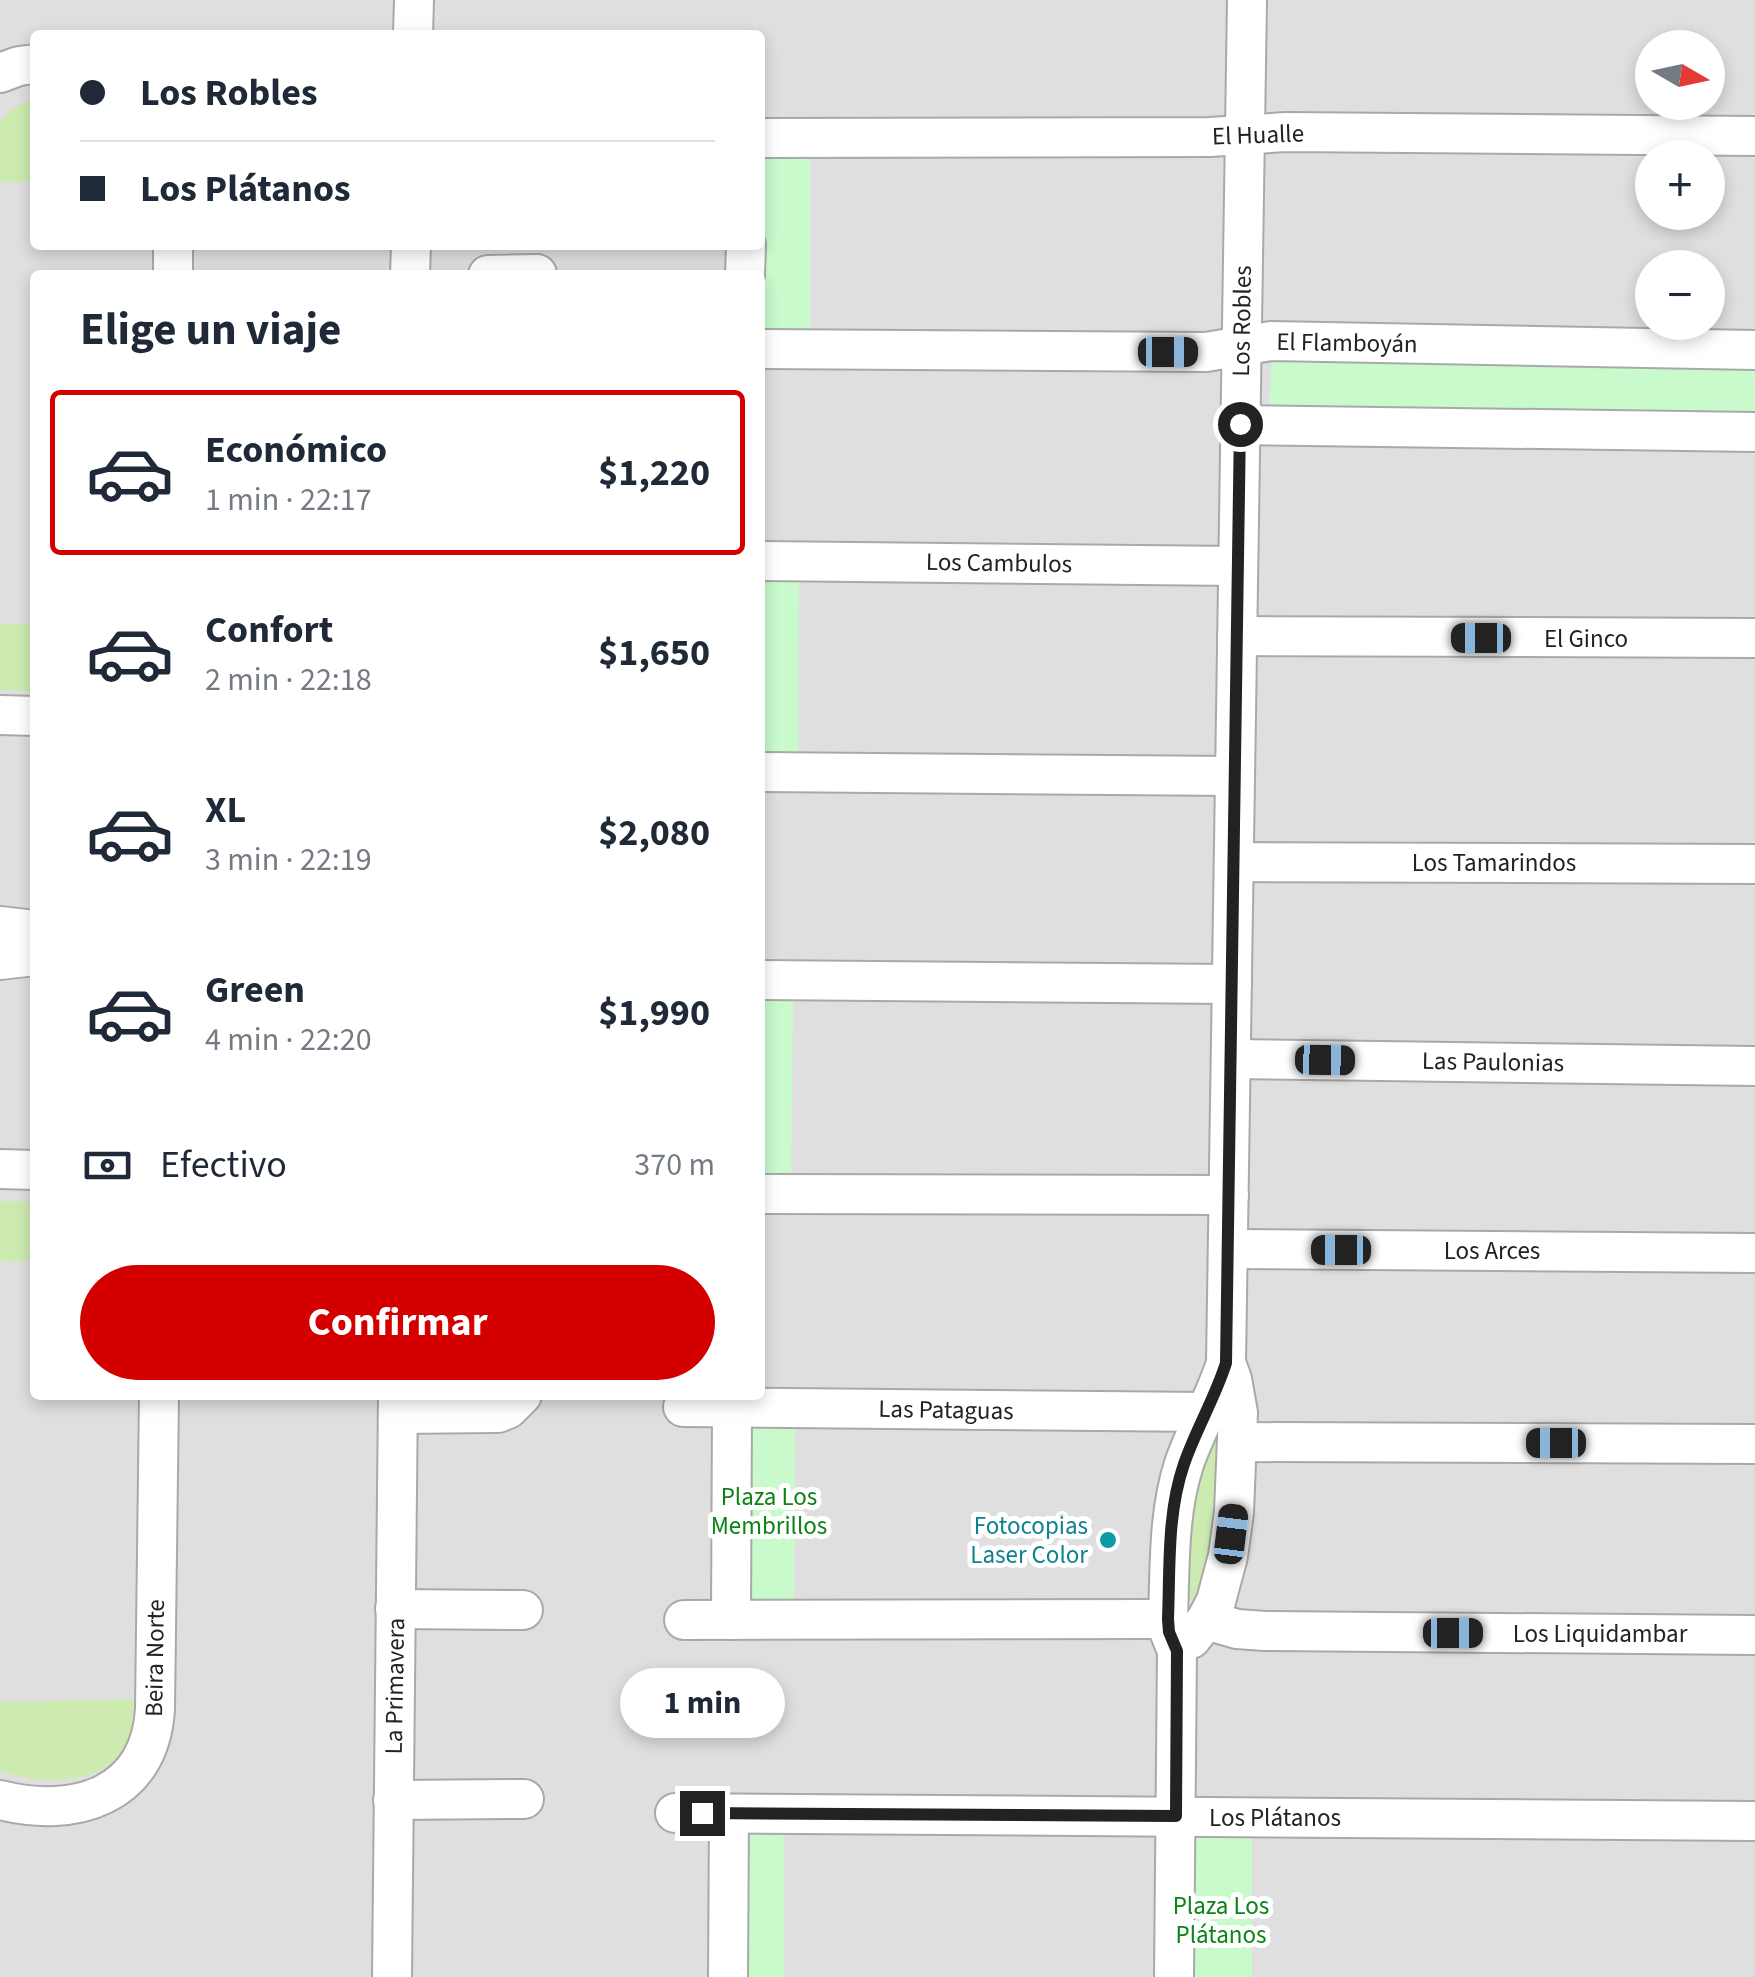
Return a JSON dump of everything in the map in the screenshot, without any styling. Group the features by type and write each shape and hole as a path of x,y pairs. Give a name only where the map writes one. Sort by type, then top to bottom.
{"street":[{"path":"413,30 414,0"},
{"name":"Los Robles","path":"1173,1635 1193,1637 1220,1591 1234,1512 1238,1442 1235,1396 1226,1363 1246,0"},
{"path":"0,73 30,65"},
{"name":"El Hualle","path":"765,138 1210,137 1286,132 1755,136"},
{"name":"El Flamboyán","path":"765,350 1206,352 1270,341 1755,350"},
{"path":"1240,424 1755,432"},
{"name":"Los Cambulos","path":"765,561 1238,566"},
{"name":"El Ginco","path":"1238,636 1755,638"},
{"path":"0,716 30,716"},
{"path":"765,772 1235,776"},
{"name":"Los Tamarindos","path":"1234,862 1755,864"},
{"path":"0,926 30,929"},
{"path":"0,960 30,957"},
{"path":"765,980 1232,984"},
{"name":"Las Paulonias","path":"1231,1059 1755,1066"},
{"path":"0,1169 30,1170"},
{"path":"765,1194 1229,1195"},
{"name":"Los Arces","path":"1228,1248 1755,1253"},
{"name":"Los Robles","path":"1174,1977 1175,1500 1184,1464 1226,1363"},
{"name":"Beira Norte","path":"0,1800 36,1806 82,1802 101,1796 134,1771 150,1742 154,1709 158,1400"},
{"path":"398,1405 498,1413 517,1400"},
{"name":"La Primavera","path":"392,1977 398,1405"},
{"name":"Las Pataguas","path":"684,1408 1208,1412"},
{"path":"731,1620 732,1408"},
{"path":"1238,1442 1755,1444"},
{"path":"396,1609 522,1610"},
{"path":"684,1620 1173,1635"},
{"name":"Los Liquidambar","path":"1206,1620 1265,1632 1755,1634"},
{"path":"394,1800 524,1799"},
{"name":"Los Plátanos","path":"675,1813 1755,1821"},
{"path":"728,1977 729,1814"}],"shaded area":[{"path":"0,0 1755,0 1755,1977 0,1977"}],"green space":[{"path":"30,100 30,182 0,182 0,121 14,107"},
{"path":"810,151 810,338 765,338 765,270 760,270 760,250 765,250 765,152"},
{"path":"1272,357 1755,364 1755,416 1269,410"},
{"path":"765,569 799,569 798,756 765,756"},
{"path":"30,623 30,691 0,690 0,624"},
{"path":"765,997 793,997 791,1176 765,1176"},
{"path":"0,1202 30,1202 30,1261 0,1261"},
{"name":"Plaza Los Membrillos","path":"744,1417 795,1418 794,1604 743,1604"},
{"path":"1215,1441 1224,1465 1210,1577 1183,1609 1194,1491"},
{"path":"133,1699 135,1722 129,1743 117,1759 101,1770 61,1780 40,1780 0,1771 0,1702"},
{"path":"739,1831 784,1831 784,1977 738,1977"},
{"name":"Plaza Los Plátanos","path":"1252,1837 1252,1977 1191,1977 1191,1838"}],"place":[{"name":"Fotocopias Laser Color","path":"1108,1540"}],"route":[{"path":"702,1813 1176,1816 1177,1651 1168,1619 1172,1524 1184,1464 1226,1363 1240,424"}]}
